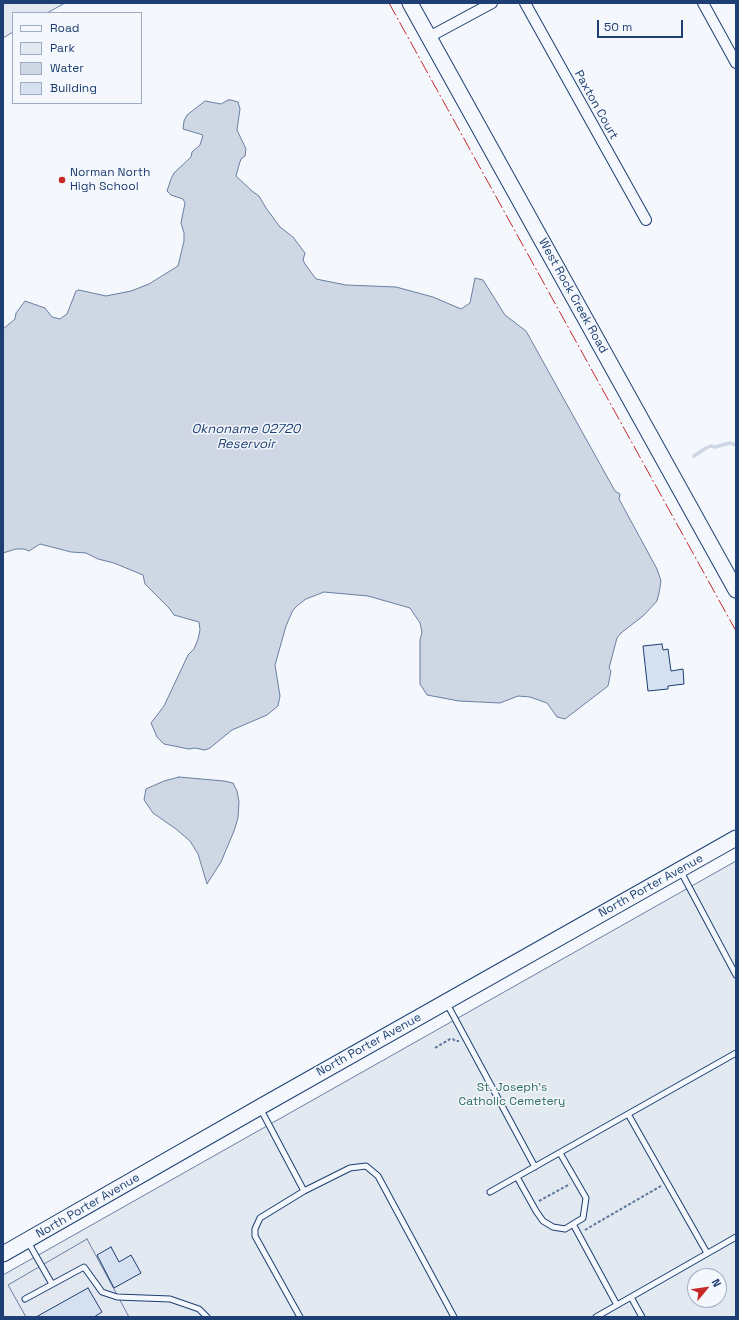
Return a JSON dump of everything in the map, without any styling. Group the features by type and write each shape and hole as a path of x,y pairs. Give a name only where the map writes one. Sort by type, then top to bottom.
{"main road":[{"name":"West Rock Creek Road","path":"410,3 736,590"},
{"name":"North Porter Avenue","path":"3,1254 736,838"}],"street":[{"path":"429,37 492,3"},
{"name":"Paxton Court","path":"525,3 646,220"},
{"path":"703,3 736,63"}],"lane":[{"path":"680,869 736,975"},
{"path":"446,1002 535,1167"},
{"path":"490,1192 736,1053"},
{"path":"260,1107 304,1191"},
{"path":"628,1114 707,1253"},
{"path":"517,1178 543,1221 553,1226 565,1229 583,1218 586,1198 560,1153"},
{"path":"300,1317 255,1236 255,1229 260,1218 304,1191 350,1168 366,1166 378,1176 454,1317"},
{"path":"573,1224 617,1305"},
{"path":"596,1317 736,1237"},
{"path":"27,1241 52,1284"},
{"path":"25,1299 84,1267 102,1292 117,1297 170,1299 199,1309 207,1317"},
{"path":"631,1297 642,1317"}],"path":[{"path":"434,1048 450,1039 460,1041 466,1038"},
{"path":"532,1204 576,1180"},
{"path":"578,1234 667,1182"}],"green space":[{"path":"3,3 65,3 49,12 12,12 12,33 3,38"},
{"name":"St. Joseph's Catholic Cemetery","path":"736,861 736,1317 3,1317 3,1275"}],"shaded area":[{"path":"87,1239 129,1317 26,1317 8,1285"}],"water":[{"name":"Oknoname 02720 Reservoir","path":"228,100 238,102 240,109 237,130 246,149 245,156 241,159 236,176 259,196 280,227 293,237 305,253 303,260 316,279 346,285 396,287 433,297 461,309 470,303 475,278 483,280 505,315 526,331 615,491 620,494 619,499 657,569 661,581 659,593 657,601 643,616 621,633 617,638 609,668 611,671 608,686 565,719 557,717 547,703 530,697 518,696 500,703 459,701 427,695 420,684 420,640 422,632 420,623 410,608 368,596 324,592 306,599 298,605 293,610 286,626 275,665 280,696 278,706 267,715 232,730 210,748 205,750 195,748 189,749 164,744 157,737 151,723 164,706 188,655 194,649 200,630 199,622 174,615 145,584 143,575 114,563 98,559 86,553 71,552 40,544 29,551 24,549 16,549 3,553 3,329 15,319 16,313 25,301 45,308 52,317 60,319 67,314 76,291 79,290 106,296 131,291 149,284 178,266 184,241 184,233 181,223 185,203 183,199 171,195 167,191 174,173 191,157 192,152 200,145 203,135 183,129 184,121 187,115 205,101 221,104"},
{"path":"179,777 233,783 237,791 239,802 238,818 234,831 221,862 207,884 198,854 190,841 153,813 144,800 146,789 164,781"}],"building":[{"path":"662,644 663,650 668,649 671,671 683,669 684,684 668,686 668,689 648,691 643,646"},
{"path":"111,1247 119,1262 131,1255 141,1273 114,1288 97,1255"},
{"path":"88,1288 102,1312 94,1317 36,1317"}],"waterway":[{"path":"694,456 711,446 715,447 730,443 736,445"}],"power":[{"path":"389,3 736,631"}],"place":[{"name":"Norman North High School","path":"62,180"}]}
